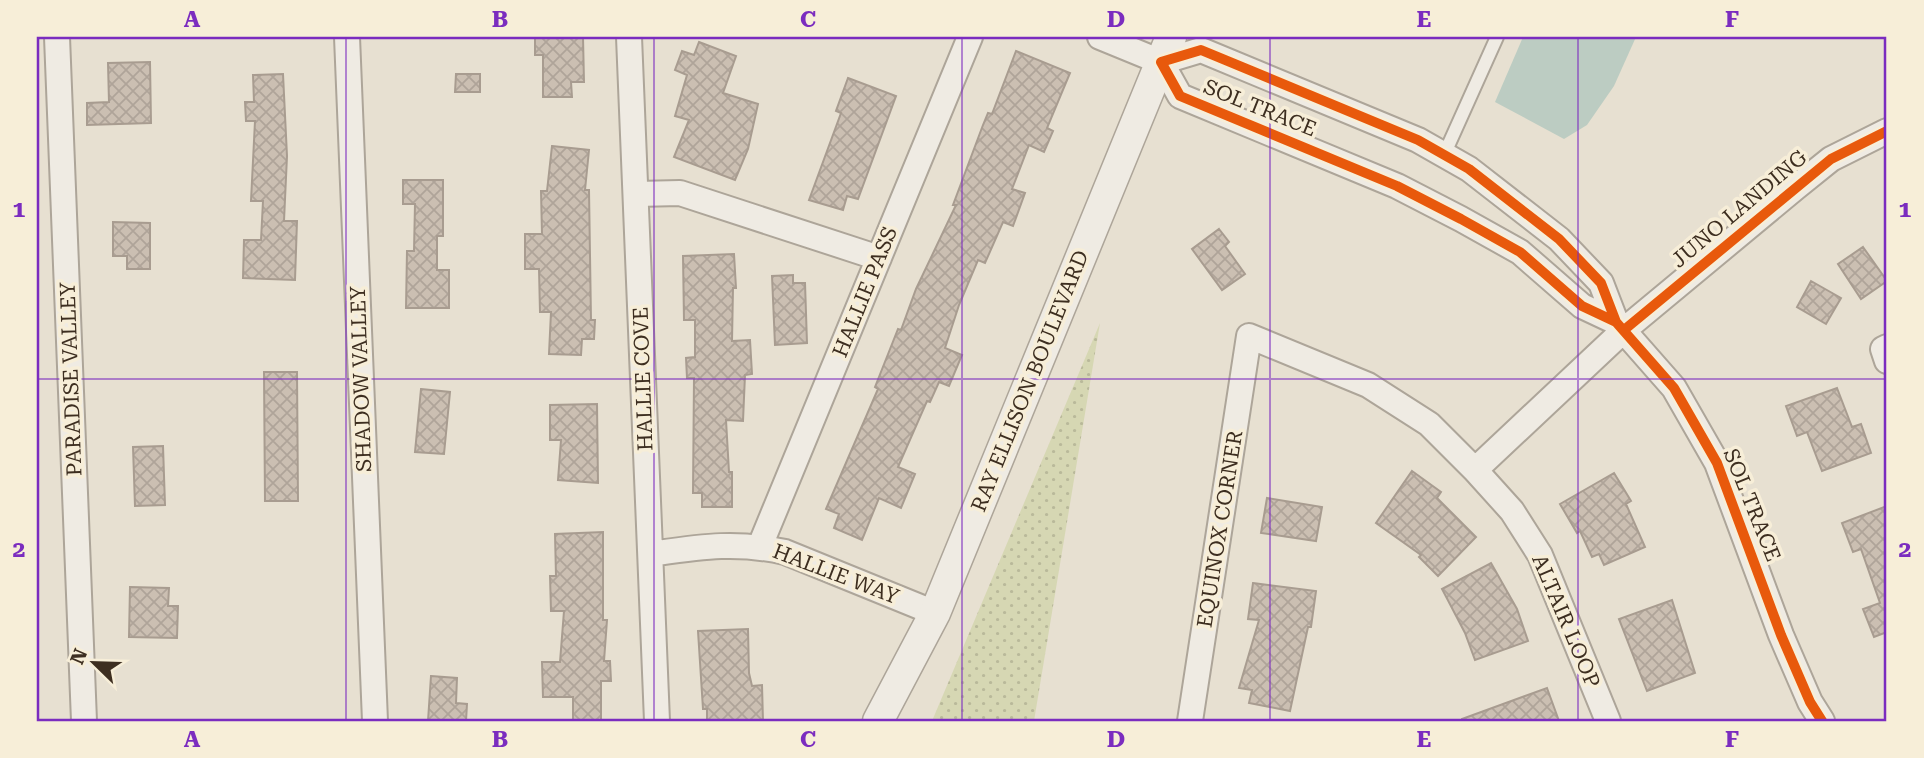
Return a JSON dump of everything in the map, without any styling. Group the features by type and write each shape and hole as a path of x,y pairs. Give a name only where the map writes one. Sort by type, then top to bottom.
{"street":[{"name":"PARADISE VALLEY","path":"57,37 84,721"},
{"name":"SHADOW VALLEY","path":"347,37 375,721"},
{"name":"HALLIE COVE","path":"629,37 657,721"},
{"name":"HALLIE PASS","path":"760,546 970,37"},
{"path":"1100,37 1166,49"},
{"name":"SOL TRACE","path":"1620,326 1582,306 1520,253 1461,219 1397,186 1180,96 1166,49 1201,50 1418,141 1511,199 1559,239 1601,283 1620,326 1674,388 1717,463 1781,635 1810,702 1822,721"},
{"name":"RAY ELLISON BOULEVARD","path":"878,721 935,613 1166,49"},
{"name":"JUNO LANDING","path":"1475,470 1620,326 1831,159 1887,131"},
{"path":"636,194 680,193 879,258"},
{"name":"ALTAIR LOOP","path":"1249,336 1368,386 1429,424 1475,470 1512,511 1540,555 1608,721"},
{"name":"EQUINOX CORNER","path":"1190,721 1249,336"},
{"name":"HALLIE WAY","path":"650,554 729,544 760,546 785,552 935,613"}],"lane":[{"path":"1444,155 1497,37"}],"green space":[{"path":"1100,323 1034,721 932,721"}],"shaded area":[{"path":"1523,37 1636,37 1614,86 1587,125 1564,139 1495,102"}],"building":[{"path":"535,37 583,37 584,82 571,82 572,97 543,97 543,55 535,55"},
{"path":"699,42 736,56 723,93 758,104 748,149 735,180 674,157 689,120 675,116 687,75 675,70 682,51 694,55"},
{"path":"1016,51 1070,73 1047,128 1053,131 1044,152 1029,145 1012,189 1025,193 1013,226 1003,222 985,263 978,260 959,305 945,348 962,355 949,386 939,382 930,402 927,401 898,467 915,474 901,508 879,498 862,540 834,528 839,514 826,509 878,389 875,387 898,329 901,330 916,289 956,205 953,205 983,125 988,113 992,114"},
{"path":"150,62 151,123 87,125 87,103 109,102 108,63"},
{"path":"283,74 287,156 284,221 297,221 295,280 243,278 244,240 261,240 263,201 251,201 255,121 246,121 245,102 254,102 253,75"},
{"path":"456,74 480,74 480,92 455,92"},
{"path":"848,78 896,96 858,199 847,196 843,210 809,200 841,113 836,111"},
{"path":"552,146 589,150 585,190 589,190 591,320 595,320 594,339 582,339 581,355 549,354 551,312 540,312 539,269 525,269 525,234 542,234 541,191 547,191"},
{"path":"403,180 443,180 443,236 437,236 437,270 449,270 449,308 406,308 407,251 414,251 415,204 403,204"},
{"path":"113,222 150,223 150,269 127,269 127,256 113,256"},
{"path":"1219,229 1229,242 1225,246 1245,274 1222,290 1192,249"},
{"path":"1863,247 1887,281 1861,299 1838,264"},
{"path":"734,254 736,288 733,288 732,341 750,340 752,374 745,375 743,421 726,420 729,472 732,472 732,507 702,507 702,493 693,493 694,378 687,378 686,358 695,357 695,320 684,320 683,256"},
{"path":"793,275 793,283 805,283 807,343 775,345 772,276"},
{"path":"1811,281 1841,298 1826,324 1797,307"},
{"path":"264,372 297,372 298,501 265,501"},
{"path":"1837,388 1852,427 1861,424 1871,453 1822,471 1807,432 1797,436 1786,406"},
{"path":"421,389 450,392 444,454 415,452"},
{"path":"597,404 598,483 558,480 561,440 550,440 550,405"},
{"path":"163,446 165,505 135,506 133,447"},
{"path":"1412,471 1441,492 1437,498 1476,537 1438,576 1419,557 1421,555 1376,523"},
{"path":"1614,473 1631,501 1626,504 1645,547 1604,565 1599,554 1592,557 1580,531 1577,533 1560,504"},
{"path":"1267,498 1322,507 1316,541 1261,533"},
{"path":"1887,506 1887,632 1874,637 1863,609 1880,603 1861,549 1853,552 1842,523"},
{"path":"603,532 603,620 607,620 604,661 610,661 611,681 601,681 601,721 573,721 573,697 543,697 542,662 560,662 564,611 551,611 550,576 556,576 555,534"},
{"path":"1491,563 1517,609 1528,641 1475,660 1465,633 1442,589"},
{"path":"1253,583 1316,591 1311,627 1308,627 1290,711 1249,703 1252,690 1239,688 1259,620 1248,619"},
{"path":"130,587 169,588 168,606 178,606 177,638 129,637"},
{"path":"1672,600 1695,673 1647,691 1619,619"},
{"path":"748,629 749,673 752,686 762,685 763,721 707,721 707,709 703,709 698,631"},
{"path":"431,676 457,678 456,703 467,704 466,721 428,721"},
{"path":"1547,688 1559,721 1462,721 1462,719"}],"cycle path":[{"path":"1616,322 1601,283 1559,239 1469,169 1418,140 1201,50 1161,62 1180,96 1397,186 1461,219 1520,252 1582,306 1616,322 1674,388 1717,463 1781,635 1810,702 1822,721"},
{"path":"1624,330 1831,159 1887,131"}]}
